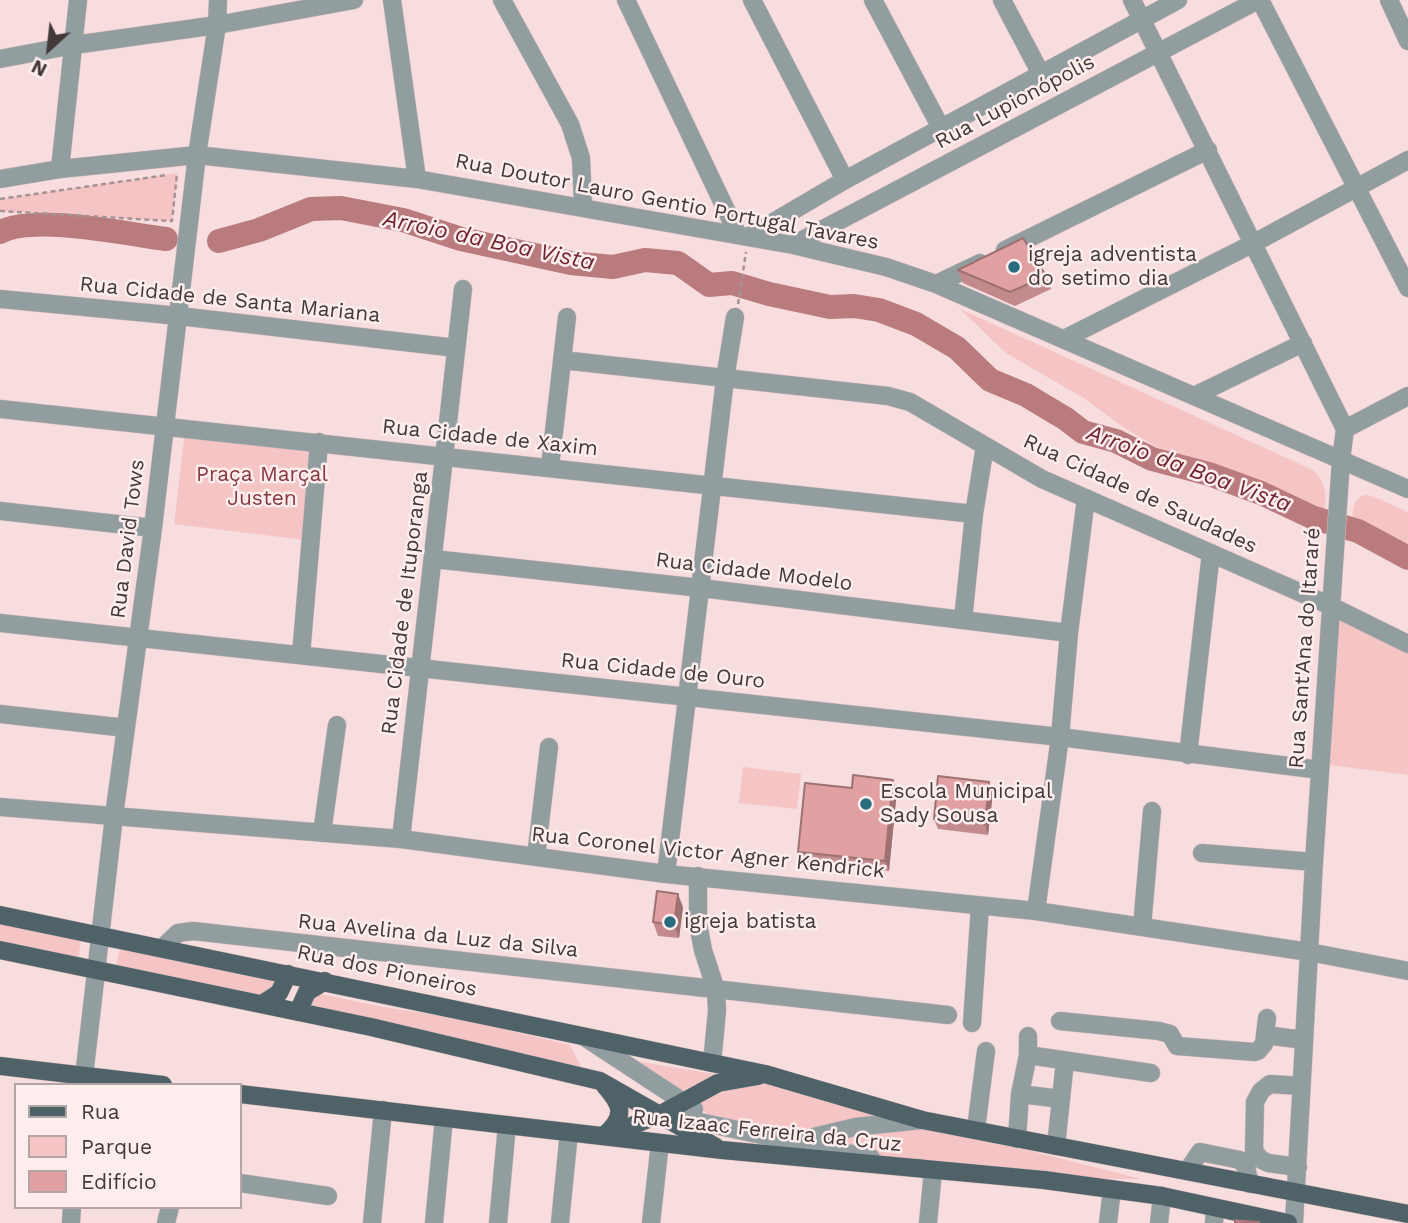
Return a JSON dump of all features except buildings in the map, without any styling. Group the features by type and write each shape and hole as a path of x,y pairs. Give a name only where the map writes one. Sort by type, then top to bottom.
{"main road":[{"name":"Rua dos Pioneiros","path":"0,915 765,1074"},
{"path":"0,950 262,1004 600,1081 722,1150"},
{"path":"262,1004 279,993 288,974"},
{"path":"298,1012 307,992 326,981"},
{"path":"0,1066 50,1078 123,1083"},
{"path":"603,1137 661,1114 718,1083 765,1074"},
{"name":"Rua Izaac Ferreira da Cruz","path":"765,1074 922,1120 1408,1214"},
{"path":"600,1081 614,1096 620,1116 616,1125 603,1137"},
{"name":"Rua Izaac Ferreira da Cruz","path":"242,1094 722,1150 1044,1180 1162,1196 1215,1215 1288,1223"}],"street":[{"path":"60,169 78,0"},
{"name":"Rua David Tows","path":"84,1080 114,816 153,528 218,0"},
{"path":"0,59 355,0"},
{"path":"392,0 417,178"},
{"path":"502,0 570,124 581,158 583,207"},
{"path":"626,0 743,236"},
{"path":"752,0 845,180"},
{"path":"873,0 941,128"},
{"path":"1002,0 1041,74"},
{"path":"1132,0 1345,429 1408,396"},
{"name":"Rua Lupionópolis","path":"743,236 1178,0"},
{"path":"1259,0 1408,288"},
{"name":"Rua Lupionópolis","path":"793,245 1259,0"},
{"path":"1389,0 1408,39"},
{"path":"936,284 1208,150"},
{"name":"Rua Doutor Lauro Gentio Portugal Tavares","path":"0,179 60,169 197,155 417,178 793,245 886,267 936,284 1408,489"},
{"path":"1064,339 1254,243 1408,160"},
{"name":"Rua Cidade de Ituporanga","path":"401,839 463,289"},
{"name":"Rua Cidade de Santa Mariana","path":"0,299 178,316 456,348"},
{"path":"666,874 725,379 736,313"},
{"path":"550,467 566,317"},
{"path":"1194,396 1303,343"},
{"name":"Rua Cidade de Saudades","path":"562,360 888,396 910,402 1042,478 1331,606 1408,644"},
{"name":"Rua Cidade de Xaxim","path":"0,409 974,514"},
{"name":"Rua Sant'Ana do Itararé","path":"1294,1223 1314,862 1340,460 1345,429"},
{"path":"301,655 319,442"},
{"path":"963,620 974,514 985,446"},
{"path":"1036,911 1060,737 1069,632 1086,498"},
{"path":"0,511 153,528"},
{"path":"1188,755 1211,553"},
{"name":"Rua Cidade Modelo","path":"433,559 1069,632"},
{"name":"Rua Cidade de Ouro","path":"0,623 1060,737 1320,770"},
{"path":"0,714 125,728"},
{"path":"322,833 337,725"},
{"path":"536,857 549,747"},
{"name":"Rua Coronel Victor Agner Kendrick","path":"0,807 401,839 666,874 1036,911 1309,952 1408,971"},
{"path":"1142,927 1152,811"},
{"path":"1202,853 1314,862"},
{"path":"698,876 698,923 703,950 716,990 717,1011 712,1063"},
{"path":"972,1023 980,906"},
{"name":"Rua Avelina da Luz da Silva","path":"162,948 178,933 193,931 948,1015"},
{"path":"1060,1021 1159,1031 1170,1034 1177,1046 1254,1052 1262,1048 1266,1027 1304,1040"},
{"path":"581,1034 717,1124"},
{"path":"1017,1139 1028,1036"},
{"path":"976,1129 986,1051"},
{"path":"1028,1055 1151,1073"},
{"path":"1056,1146 1065,1061"},
{"path":"1298,1167 1268,1163 1260,1159 1254,1151 1255,1102 1261,1091 1270,1084 1301,1086"},
{"path":"1020,1094 1061,1100"},
{"path":"372,1223 383,1110"},
{"path":"661,1114 933,1171 928,1223"},
{"path":"434,1223 444,1118"},
{"path":"796,1142 855,1127 922,1120"},
{"path":"498,1223 507,1125"},
{"path":"560,1223 569,1132"},
{"path":"651,1223 660,1143"},
{"path":"242,1183 328,1196"},
{"path":"1108,1223 1112,1189"},
{"path":"1159,1223 1162,1196"}],"path":[{"path":"0,199 178,173 172,221 0,211"},
{"path":"736,313 743,275 743,236"}],"green space":[{"path":"178,173 172,221 0,211 0,199"},
{"path":"960,309 1313,470 1325,490 1323,515 1310,505 1271,486 1157,447 1126,429 1082,397 1006,353"},
{"name":"Praça Marçal Justen","path":"185,432 316,446 305,540 174,524"},
{"path":"1365,495 1408,512 1408,550 1375,534 1352,527 1355,503"},
{"path":"1332,608 1408,646 1408,775 1322,764"},
{"path":"743,767 801,774 797,809 739,803"},
{"path":"0,924 81,939 78,961 0,944"},
{"path":"121,944 279,979 277,986 262,999 115,970"},
{"path":"321,994 460,1019 570,1045 584,1072 307,1012 314,995"},
{"path":"635,1061 720,1075 681,1091"},
{"path":"766,1077 912,1120 795,1139 722,1123 689,1102"},
{"path":"921,1123 1141,1179 1035,1178 931,1170 804,1142"}],"waterway":[{"name":"Arroio da Boa Vista","path":"219,241 259,230 311,209 341,208 403,220 461,239 571,263 613,267 645,260 678,263 709,285 732,283 830,307 854,306 879,310 916,324 957,348 990,380 1026,395 1083,432 1116,441 1152,459 1209,474 1261,493 1314,518 1358,531 1408,558"},
{"name":"Arroio da Boa Vista","path":"0,232 16,227 57,225 166,239"}],"place":[{"name":"igreja adventista do setimo dia","path":"1014,267"},
{"name":"Escola Municipal Sady Sousa","path":"866,804"},
{"name":"igreja batista","path":"670,922"}]}
